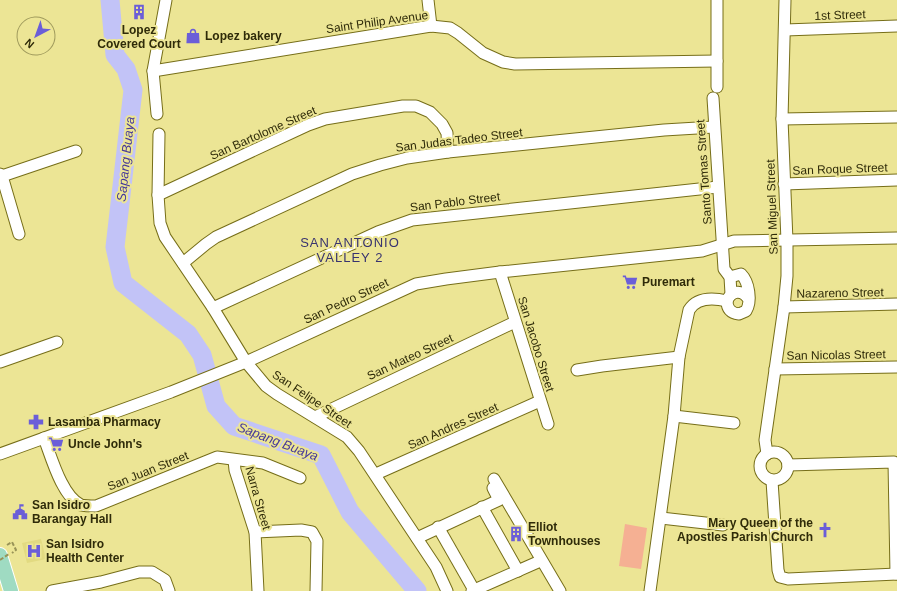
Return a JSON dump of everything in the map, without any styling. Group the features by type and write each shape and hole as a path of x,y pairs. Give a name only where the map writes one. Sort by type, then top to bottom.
{"main road":[{"path":"4,555 11,591"}],"street":[{"path":"157,114 153,71 166,0"},
{"path":"428,0 431,26"},
{"name":"Santo Tomas Street","path":"717,0 717,61 714,127 724,269 730,277 729,298"},
{"name":"San Miguel Street","path":"767,454 765,440 770,413 787,276 782,119 785,0"},
{"name":"Saint Philip Avenue","path":"153,71 431,26 450,28 483,53 503,62 515,64 717,61"},
{"name":"1st Street","path":"785,30 897,26"},
{"name":"San Bartolome Street","path":"158,195 308,125 325,119 403,106 416,106 430,112 442,124 447,133 448,152"},
{"path":"782,119 897,117"},
{"name":"San Judas Tadeo Street","path":"183,263 206,244 216,238 352,174 380,164 448,152 664,130 714,127"},
{"name":"San Felipe Street","path":"159,134 158,195 160,223 164,237 213,308 246,362 266,386 347,437 359,451 376,474 436,567 447,591"},
{"path":"19,234 1,175 76,151"},
{"name":"San Roque Street","path":"784,184 897,180"},
{"name":"San Pablo Street","path":"213,308 378,232 412,220 718,187"},
{"name":"San Pedro Street","path":"0,454 171,392 246,362 416,284 500,272 702,251 734,241 897,238"},
{"name":"San Jacobo Street","path":"500,272 548,424"},
{"path":"729,298 727,305 732,312 739,314 746,311 749,300 745,278 741,274 730,277"},
{"path":"650,591 674,416 679,357 689,310 692,305 702,300 729,298 738,292 745,294 749,300"},
{"name":"Nazareno Street","path":"784,307 897,304"},
{"name":"San Mateo Street","path":"315,417 515,322"},
{"path":"0,362 57,342"},
{"path":"577,370 679,357"},
{"name":"San Nicolas Street","path":"775,369 897,367"},
{"name":"San Andres Street","path":"376,474 540,401"},
{"path":"674,416 734,423"},
{"name":"San Juan Street","path":"44,438 61,483 70,496 80,505 96,506 217,457 263,463 300,478"},
{"path":"776,452 784,456 788,465 788,469 784,477 772,481 764,477 760,469 761,460 767,454 776,452"},
{"name":"Narra Street","path":"234,460 256,532 258,591"},
{"path":"772,481 778,570 780,577 788,579 897,574 894,462 788,465"},
{"path":"416,538 499,500 491,478 560,591"},
{"path":"482,507 518,571"},
{"path":"661,518 723,525"},
{"path":"438,527 473,591 538,562"},
{"path":"256,532 301,530 312,532 317,541 316,591"},
{"path":"52,591 101,582 139,572 152,572 165,580 169,591"}],"path":[{"path":"12,542 16,550"},
{"path":"0,560 4,555"}],"shaded area":[{"path":"625,524 647,528 641,569 619,566"},
{"name":"San Isidro Health Center","path":"41,539 46,559 27,563 22,543"}],"waterway":[{"name":"Sapang Buaya","path":"110,0 115,55 126,69 133,90 115,247 123,283 188,334 202,355 216,406 234,426 321,455 350,512 417,591"}],"place":[{"name":"Lopez Covered Court","path":"139,12"},
{"name":"Lopez bakery","path":"193,36"},
{"name":"Puremart","path":"630,282"},
{"name":"Lasamba Pharmacy","path":"36,422"},
{"name":"Uncle John's","path":"56,444"},
{"name":"San Isidro Barangay Hall","path":"20,512"},
{"name":"Mary Queen of the Apostles Parish Church","path":"825,530"},
{"name":"Elliot Townhouses","path":"516,534"},
{"name":"San Isidro Health Center","path":"34,551"}],"district":[{"name":"SAN ANTONIO VALLEY 2","path":"350,250"}]}
